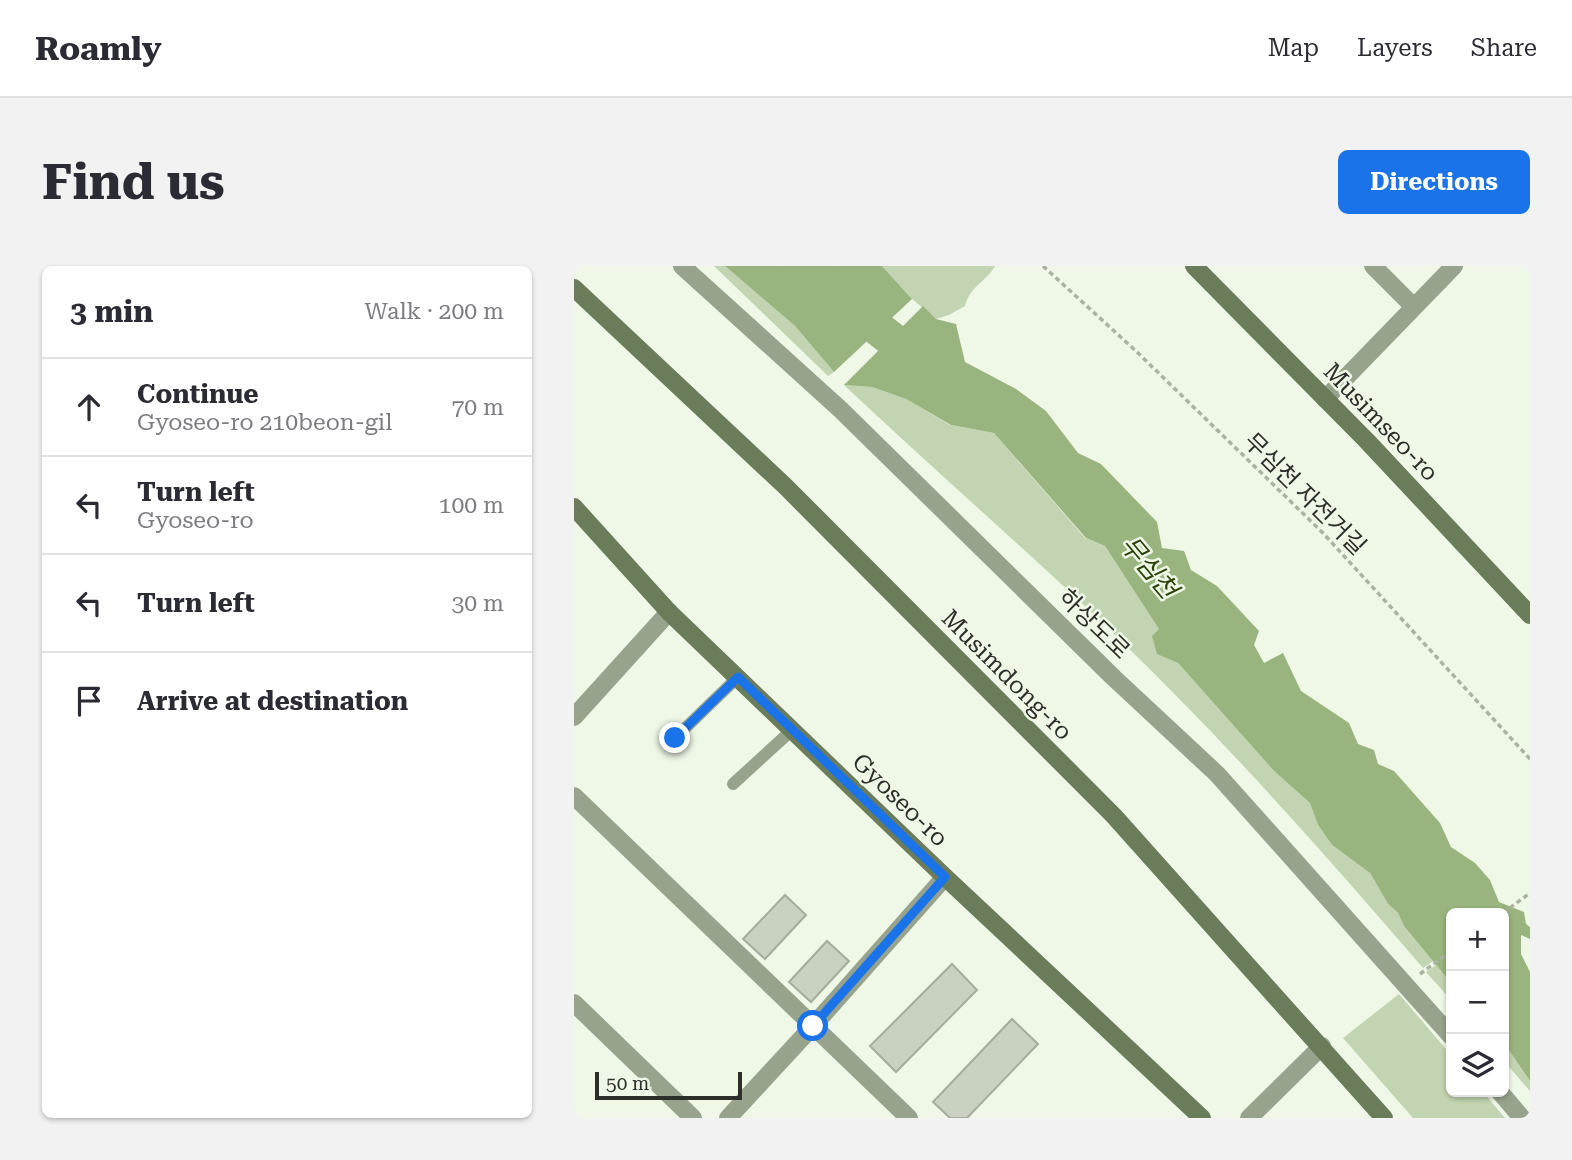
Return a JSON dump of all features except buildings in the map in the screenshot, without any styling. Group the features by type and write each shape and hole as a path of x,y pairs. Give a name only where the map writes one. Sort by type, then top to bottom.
{"street":[{"name":"하상도로","path":"682,266 841,410 1217,774 1449,1034"},
{"name":"Musimseo-ro","path":"1194,266 1325,399 1530,615"},
{"path":"1373,266 1414,306"},
{"path":"1325,399 1454,266"},
{"name":"Musimdong-ro","path":"574,288 785,486 1114,816 1384,1118"},
{"name":"Gyoseo-ro","path":"574,507 669,612 945,877 1202,1118"},
{"path":"574,717 669,612"},
{"path":"574,796 909,1118"},
{"path":"728,1118 945,877"},
{"path":"574,1003 693,1118"},
{"path":"1249,1118 1322,1046"},
{"path":"1504,1097 1522,1118"}],"lane":[{"path":"675,738 738,677"},
{"path":"733,784 792,730"}],"path":[{"name":"무심천 자전거길","path":"1043,266 1137,352 1322,532 1530,759"},
{"path":"1509,909 1530,893"},
{"path":"1420,974 1446,955"}],"shaded area":[{"path":"714,266 725,266 795,326 834,372 828,376"},
{"path":"882,266 995,266 974,289 965,306 936,319 912,299"},
{"path":"844,385 872,387 906,399 950,425 994,433 1085,538 1105,546 1160,630 1158,654 1178,663 1274,771 1310,803 1318,825 1332,845 1370,873 1388,904 1398,913 1404,926 1433,961 1423,968 1274,799 1157,676"},
{"path":"1436,965 1446,977 1446,994 1426,972"},
{"path":"1399,994 1446,1049 1446,1097 1487,1097 1505,1118 1413,1118 1343,1038"},
{"path":"1509,1050 1530,1081 1530,1091 1509,1067"}],"water":[{"path":"725,266 882,266 912,299 834,372 795,326"},
{"path":"923,306 936,319 956,324 965,362 1016,389 1046,411 1078,453 1101,464 1157,522 1162,548 1184,551 1191,570 1217,586 1259,631 1254,645 1264,663 1283,653 1301,691 1349,723 1358,744 1374,750 1378,764 1394,771 1440,823 1451,847 1475,863 1490,880 1499,902 1524,912 1526,924 1530,927 1530,939 1521,935 1521,954 1530,972 1530,1081 1509,1050 1509,908 1446,908 1446,977 1404,926 1370,873 1332,845 1318,825 1310,803 1274,771 1178,663 1157,654 1152,636 1159,629 1105,546 1086,538 994,433 951,425 906,399 872,387 844,385"}],"waterway":[{"name":"무심천","path":"799,266 928,368"}],"route":[{"path":"675,738 738,677 945,877 813,1026"}]}
